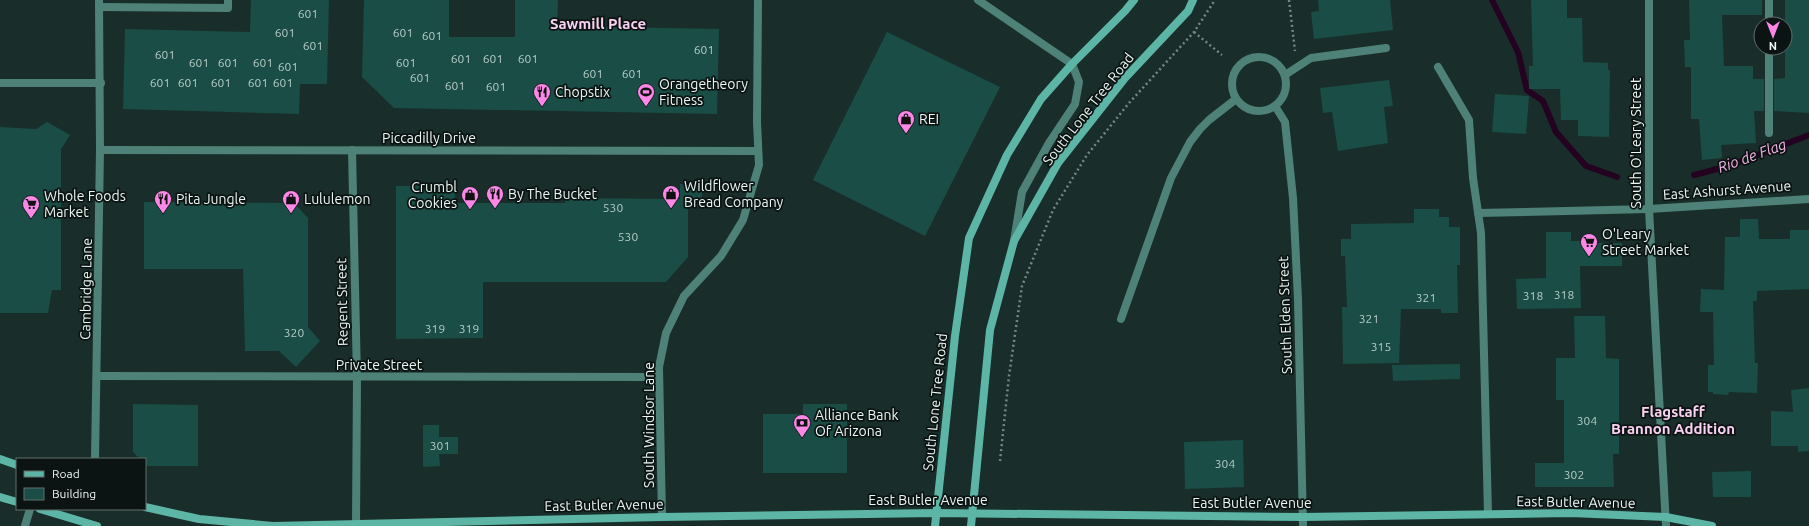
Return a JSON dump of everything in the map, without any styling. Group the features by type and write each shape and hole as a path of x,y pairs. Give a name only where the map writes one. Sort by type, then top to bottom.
{"main road":[{"name":"South Lone Tree Road","path":"935,526 955,336 969,238 1007,154 1041,99 1072,64 1126,11 1134,0"},
{"name":"South Lone Tree Road","path":"972,526 990,330 1014,241 1058,163 1126,78 1188,11 1193,0"},
{"path":"0,459 16,465"},
{"path":"0,497 16,502"},
{"name":"East Butler Avenue","path":"146,506 199,519 273,526 662,517 936,513 1303,517 1572,513 1666,517 1712,526"},
{"path":"43,510 97,526"}],"street":[{"path":"99,4 228,8 228,0"},
{"name":"South Windsor Lane","path":"662,517 659,367 666,332 684,296 721,256 743,220 759,165 758,0"},
{"path":"978,0 1072,64 1080,82 1075,104 1049,143 1022,192 1014,241"},
{"name":"South O'Leary Street","path":"1649,0 1650,208 1666,526"},
{"path":"1768,0 1769,16"},
{"name":"Cambridge Lane","path":"96,458 100,150 99,4"},
{"path":"1285,75 1311,58 1386,48"},
{"path":"1769,56 1769,133"},
{"path":"1256,57 1265,57 1274,61 1281,67 1285,75 1286,92 1282,100 1267,110 1258,112 1242,106 1232,91 1234,72 1239,65 1256,57"},
{"path":"1438,67 1469,120 1473,178 1481,234 1488,514"},
{"path":"0,83 100,83"},
{"path":"1121,319 1171,178 1190,142 1200,129 1208,120 1236,99"},
{"name":"South Elden Street","path":"1275,106 1284,122 1293,198 1298,299 1303,526"},
{"name":"Piccadilly Drive","path":"100,150 758,151"},
{"name":"Regent Street","path":"352,150 357,378 356,525"},
{"name":"East Ashurst Avenue","path":"1478,213 1650,208 1809,199"},
{"name":"Private Street","path":"98,376 357,378 659,377"},
{"path":"25,526 30,510"}],"path":[{"path":"1000,461 1008,376 1022,286 1053,210 1087,154 1129,103 1194,32 1215,0"},
{"path":"1289,0 1296,56"},
{"path":"1194,32 1222,55"}],"building":[{"path":"251,0 329,0 327,84 300,84 299,114 123,109 125,29 250,32"},
{"path":"364,0 449,0 449,37 515,37 515,0 558,0 557,26 719,29 717,114 394,108 362,77"},
{"path":"1318,0 1390,0 1393,30 1314,39 1311,12 1319,11"},
{"path":"1531,0 1567,0 1567,18 1582,18 1583,62 1608,63 1608,70 1610,70 1609,137 1578,136 1578,120 1561,120 1560,89 1529,89 1529,66 1533,66"},
{"path":"1689,0 1762,0 1762,15 1722,15 1724,66 1753,66 1753,79 1764,79 1764,111 1754,111 1756,143 1721,145 1722,158 1702,160 1699,119 1691,119 1691,67 1685,67 1684,40 1690,40"},
{"path":"1785,0 1809,0 1809,113 1774,111 1774,79 1785,78 1785,56 1793,56 1793,16 1785,16"},
{"name":"REI","path":"887,32 1000,87 925,236 813,180"},
{"path":"1389,80 1393,106 1384,107 1388,143 1338,151 1332,112 1323,113 1320,88"},
{"path":"1495,94 1529,96 1526,134 1492,132"},
{"name":"Whole Foods Market","path":"47,122 70,135 61,149 61,290 52,290 48,313 0,313 0,127 36,129"},
{"path":"680,184 702,185 702,207 688,207 688,257 666,282 483,282 483,338 396,339 396,186 455,186 455,203 565,203 565,198 680,199"},
{"path":"144,202 294,203 308,218 308,327 320,341 296,367 279,351 245,351 243,269 144,269"},
{"path":"1414,209 1439,209 1439,217 1449,217 1449,227 1460,227 1460,265 1457,265 1458,313 1441,313 1441,309 1401,309 1399,363 1343,364 1342,307 1347,307 1345,256 1341,256 1341,239 1351,239 1351,224 1414,223"},
{"path":"1740,219 1758,219 1759,239 1790,239 1790,230 1809,230 1809,289 1757,291 1757,301 1753,301 1755,363 1758,363 1757,393 1729,392 1728,395 1713,394 1713,392 1708,392 1708,365 1714,365 1713,312 1700,312 1701,289 1724,290 1725,237 1740,237"},
{"path":"1546,232 1571,232 1571,241 1580,241 1580,243 1622,243 1622,266 1580,266 1581,308 1517,309 1516,279 1546,278"},
{"path":"1574,316 1605,316 1606,358 1619,359 1619,454 1613,454 1614,487 1535,487 1535,463 1564,463 1564,400 1556,400 1556,358 1575,358"},
{"path":"1460,364 1460,379 1393,381 1392,365"},
{"path":"1809,388 1809,451 1798,452 1798,446 1771,446 1771,411 1793,412 1791,390"},
{"path":"133,404 198,405 198,466 147,466 146,458 139,458 133,452"},
{"path":"803,404 847,404 847,473 763,473 763,414 803,414"},
{"path":"423,425 439,425 439,437 458,437 458,454 439,454 440,466 423,467"},
{"path":"1243,440 1244,487 1185,489 1184,442"},
{"path":"1751,471 1751,497 1713,497 1712,472"}],"waterway":[{"name":"Rio de Flag","path":"1492,0 1518,52 1527,90 1543,101 1556,132 1586,166 1617,177"},
{"name":"Rio de Flag","path":"1694,175 1729,166 1809,135"}],"place":[{"name":"Chopstix","path":"542,107"},
{"name":"Orangetheory Fitness","path":"646,107"},
{"name":"REI","path":"906,134"},
{"name":"By The Bucket","path":"495,209"},
{"name":"Wildflower Bread Company","path":"671,209"},
{"name":"Crumbl Cookies","path":"470,210"},
{"name":"Pita Jungle","path":"163,214"},
{"name":"Lululemon","path":"291,214"},
{"name":"Whole Foods Market","path":"31,219"},
{"name":"O'Leary Street Market","path":"1589,257"},
{"name":"Alliance Bank Of Arizona","path":"802,438"}],"district":[{"name":"Sawmill Place","path":"598,24"},
{"name":"Flagstaff Brannon Addition","path":"1673,420"}]}
